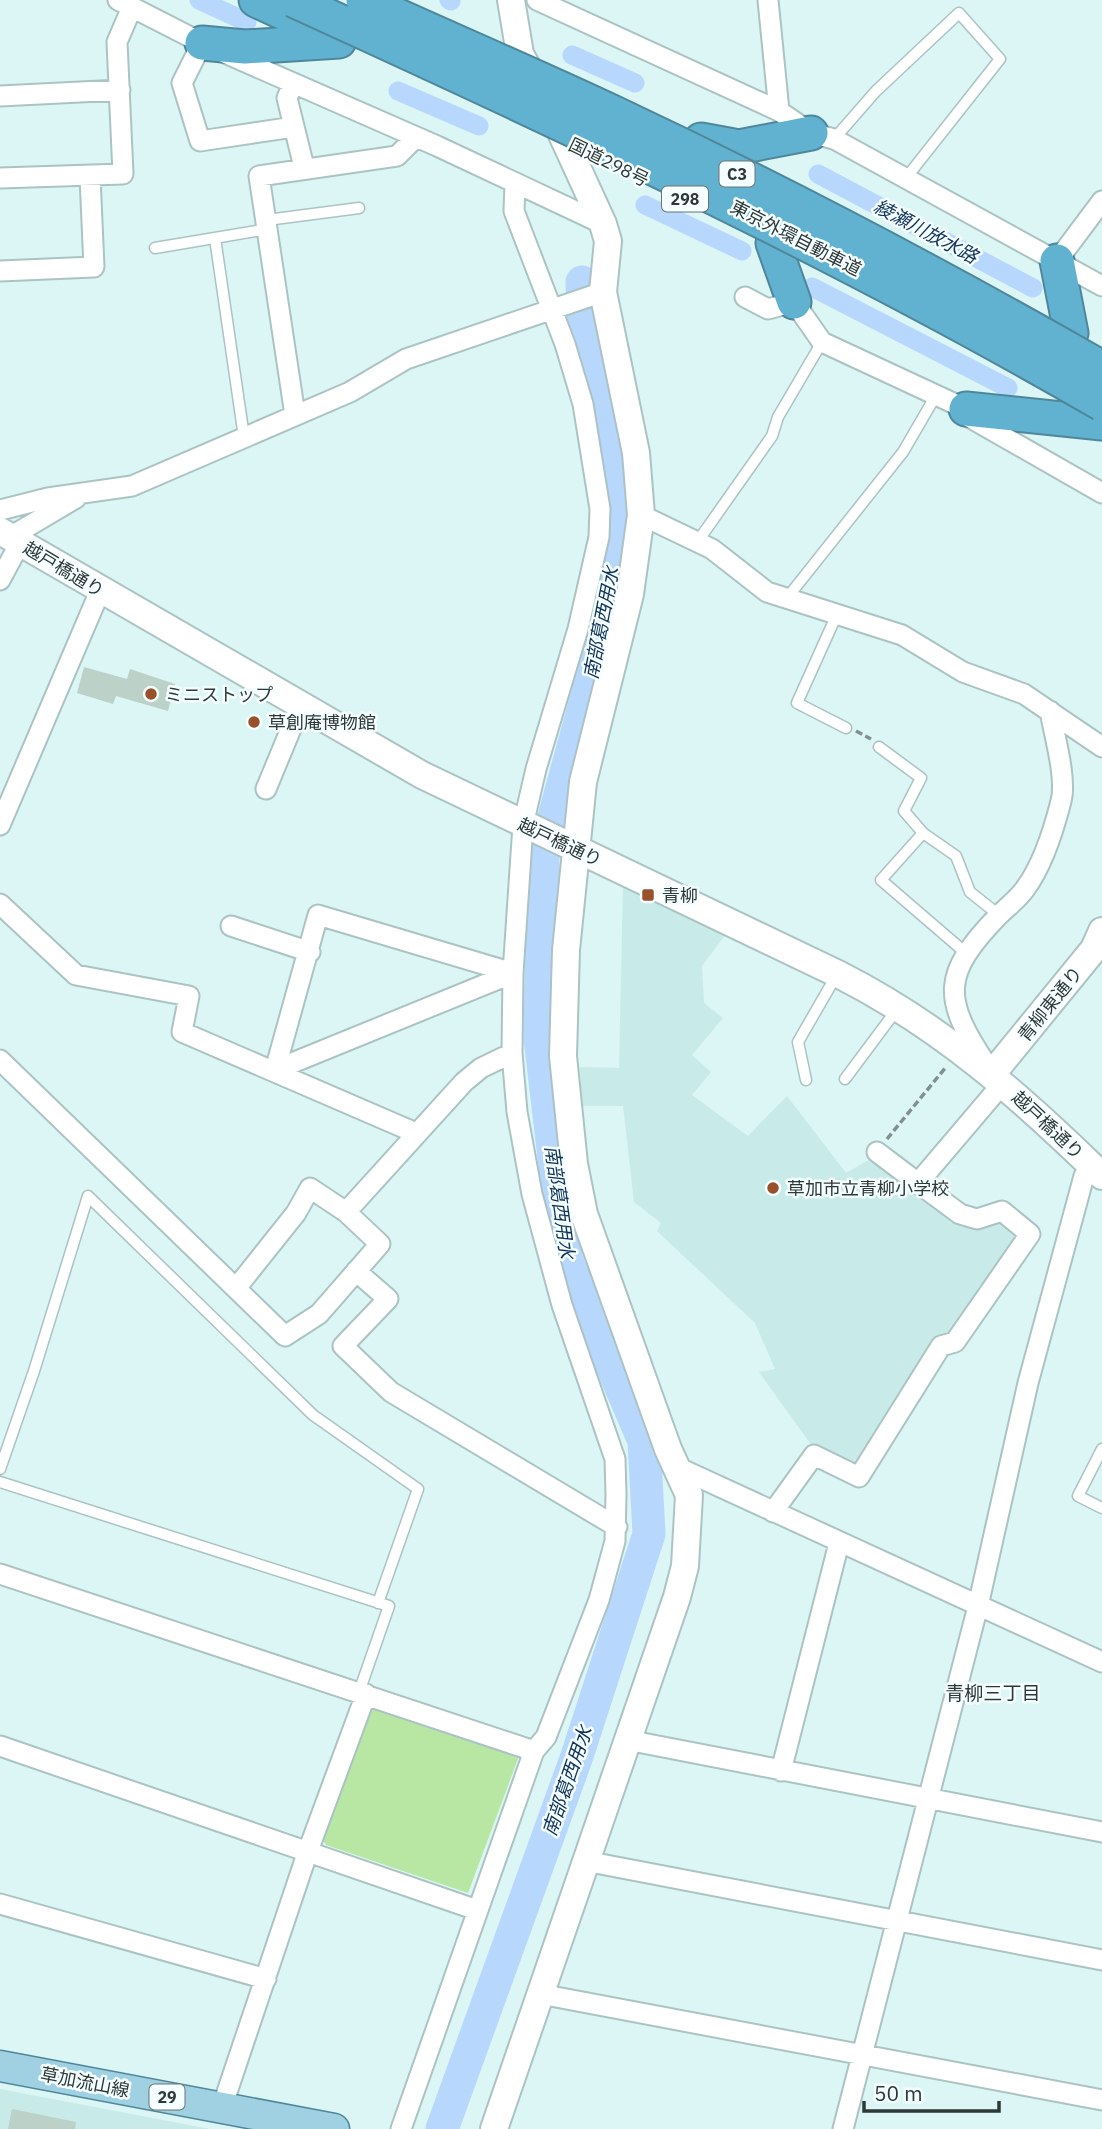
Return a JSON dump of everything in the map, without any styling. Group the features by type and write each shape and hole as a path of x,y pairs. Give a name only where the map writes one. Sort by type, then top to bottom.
{"highway":[{"name":"国道298号","path":"256,0 567,142 773,243 995,361 1102,423"},
{"name":"東京外環自動車道","path":"293,0 600,141 776,228 934,310 1102,404"},
{"name":"東京外環自動車道","path":"363,0 614,113 773,192 999,309 1102,368"},
{"path":"399,0 701,140 849,214 1102,352"},
{"path":"202,43 245,47 345,41"},
{"path":"701,140 739,148 822,136"},
{"path":"773,243 794,302"},
{"path":"1056,261 1071,334"},
{"path":"966,409 1102,423"}],"main road":[{"name":"草加流山線","path":"0,2066 334,2129"}],"street":[{"path":"494,2129 685,1566 690,1494 668,1448 597,1252 584,1214 574,1164 563,1056 562,1005 572,848 586,763 630,594 640,515 636,453 603,292 608,241 567,142 520,54 511,0"},
{"path":"537,0 779,111 1102,286"},
{"path":"768,0 779,111"},
{"path":"0,178 123,174 117,42 125,4 202,43 414,139 438,146 603,224"},
{"path":"202,43 182,83 200,141 294,127"},
{"path":"293,84 287,98 304,167"},
{"path":"0,96 120,90"},
{"path":"295,415 260,176 304,167 397,156 414,139"},
{"path":"0,271 94,267 90,177"},
{"path":"401,2129 534,1751 546,1737 600,1600 617,1527 615,1459 562,1306 532,1194 517,1112 512,1053 513,973 527,827 536,769 578,629 600,537 600,509 583,404 551,307 514,211 515,183"},
{"path":"1056,261 1102,201"},
{"path":"0,510 48,498 80,496 132,486 350,392 406,359 551,307 603,292"},
{"path":"745,297 768,309 794,302 822,342 966,409 969,417 1102,492"},
{"path":"0,580 10,537 80,496"},
{"path":"640,515 698,541 767,592 902,635 963,672 1024,694 1102,747"},
{"name":"越戸橋通り","path":"10,537 300,707 422,775 838,974 898,1007 961,1049 998,1078 1097,1171"},
{"path":"0,825 100,591"},
{"path":"266,789 300,707"},
{"path":"918,1183 998,1078 968,1037 954,1005 952,989 967,954 1024,890 1037,870 1062,800 1050,711"},
{"path":"0,904 76,975 189,996 182,1032 416,1133"},
{"path":"275,1070 310,952 318,915 513,973"},
{"path":"231,926 310,952"},
{"name":"青柳東通り","path":"998,1078 1094,949 1102,931"},
{"path":"275,1070 513,973"},
{"path":"346,1212 416,1133 481,1068 512,1053"},
{"path":"0,1060 285,1336 318,1314 380,1244 346,1212 310,1188 296,1213 237,1287"},
{"path":"773,1512 814,1455 859,1477 941,1346 955,1342 1030,1234 1002,1211 978,1219 960,1214 877,1152"},
{"path":"843,2129 899,1921 978,1606 1028,1383 1084,1176 1097,1171"},
{"path":"356,1271 388,1299 343,1346 391,1392 617,1527"},
{"path":"679,1468 1102,1662"},
{"path":"781,1771 839,1543"},
{"path":"0,1574 534,1751"},
{"path":"222,2108 363,1693"},
{"path":"627,1740 1102,1832"},
{"path":"0,1746 477,1910"},
{"path":"586,1861 1102,1960"},
{"path":"0,1904 265,1979"},
{"path":"540,1994 1102,2100"}],"lane":[{"path":"822,136 876,91 959,13 1000,59 906,178"},
{"path":"155,248 359,208"},
{"path":"215,238 244,437"},
{"path":"698,541 772,436 778,417 822,342"},
{"path":"787,598 903,452 936,397"},
{"path":"835,612 833,623 797,703 846,729"},
{"path":"879,747 921,778 904,811 923,833 956,856 970,892 999,915"},
{"path":"923,833 881,880 967,954"},
{"path":"806,1080 798,1042 838,974"},
{"path":"845,1079 898,1007"},
{"path":"0,1469 34,1371 88,1196 313,1415 418,1489 378,1603"},
{"path":"1102,1449 1078,1496 1102,1508"},
{"path":"0,1482 388,1606 363,1693"}],"path":[{"path":"846,729 866,736 879,744 879,747"},
{"path":"877,1152 961,1049"}],"shaded area":[{"name":"草加市立青柳小学校","path":"623,885 726,934 702,966 704,1003 723,1018 692,1055 711,1072 692,1095 748,1136 787,1096 846,1173 874,1157 953,1217 1000,1216 1023,1236 952,1336 937,1340 889,1410 885,1423 857,1470 812,1446 759,1372 775,1369 755,1323 657,1231 661,1223 634,1202 623,1106 582,1106 580,1067 619,1068"},
{"path":"0,2089 210,2129 0,2129"}],"green space":[{"path":"370,1701 516,1751 519,1756 468,1893 326,1845 321,1837"}],"building":[{"path":"84,667 127,679 130,669 175,684 168,711 116,696 113,704 77,693"},
{"path":"12,2109 76,2122 75,2129 8,2129"}],"waterway":[{"name":"綾瀬川放水路","path":"199,0 247,22"},
{"name":"綾瀬川放水路","path":"572,55 635,83"},
{"name":"綾瀬川放水路","path":"398,91 479,126"},
{"name":"綾瀬川放水路","path":"818,174 1033,288"},
{"name":"綾瀬川放水路","path":"645,205 742,251"},
{"name":"南部葛西用水","path":"442,2129 577,1756 649,1534 644,1441 566,1259 540,1038 543,857 602,641 623,486 583,319 582,282"},
{"name":"綾瀬川放水路","path":"812,287 1008,388"}],"place":[{"name":"ミニストップ","path":"151,694"},
{"name":"草創庵博物館","path":"254,722"},
{"name":"青柳","path":"648,895"},
{"name":"草加市立青柳小学校","path":"773,1188"}],"district":[{"name":"青柳三丁目","path":"993,1693"}]}
